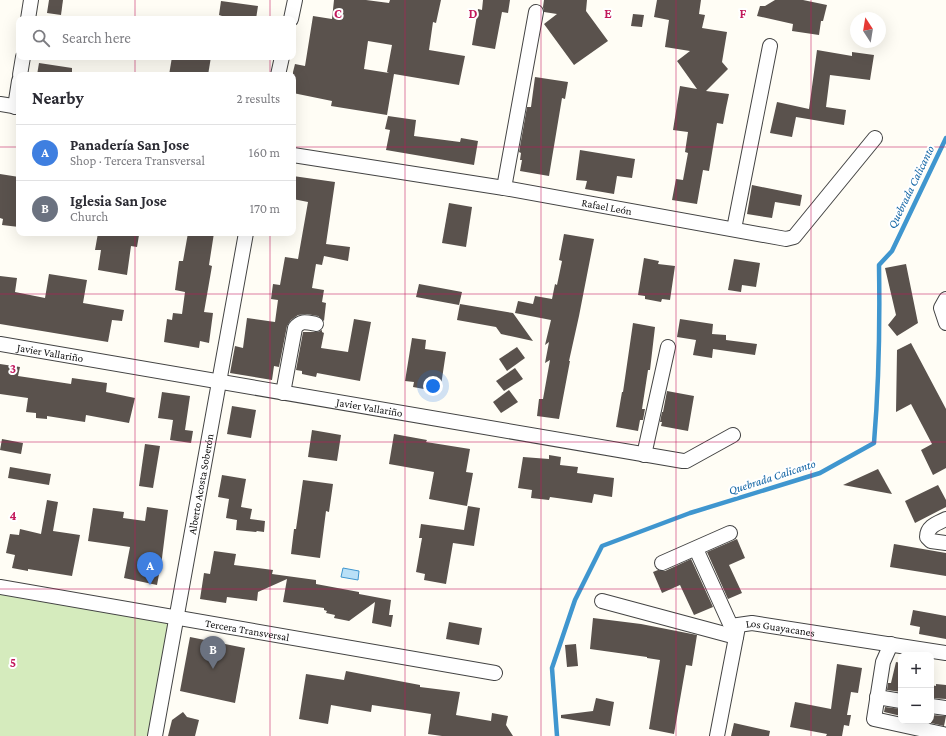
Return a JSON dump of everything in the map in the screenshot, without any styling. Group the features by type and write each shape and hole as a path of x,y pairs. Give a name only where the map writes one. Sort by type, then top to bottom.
{"street":[{"path":"28,16 31,0"},
{"path":"292,16 295,0"},
{"path":"504,188 536,12"},
{"path":"734,229 770,46"},
{"path":"20,72 22,60"},
{"path":"279,72 281,60"},
{"path":"0,104 16,107"},
{"name":"Rafael León","path":"296,155 504,188 786,239 794,237 875,138"},
{"name":"Alberto Acosta Soberón","path":"155,736 245,236"},
{"path":"946,300 941,308 946,323"},
{"path":"282,393 295,328 302,321 316,324"},
{"name":"Javier Vallariño","path":"0,344 220,383 686,461 733,435"},
{"path":"644,455 668,347"},
{"path":"946,519 931,527 927,532 927,537 931,541 946,543"},
{"path":"662,563 730,533"},
{"path":"696,548 734,632"},
{"name":"Tercera Transversal","path":"0,587 495,674"},
{"path":"602,601 734,632"},
{"name":"Los Guayacanes","path":"717,736 734,632 752,623 946,653"},
{"path":"891,644 883,662 874,719 943,734"},
{"path":"877,697 898,700"},
{"path":"934,706 946,708"}],"green space":[{"path":"0,587 177,618 155,736 0,736"}],"water":[{"path":"343,568 359,571 358,580 341,577"}],"building":[{"path":"49,0 63,0 61,15 47,13"},
{"path":"334,0 366,0 389,3 390,0 441,0 436,23 433,22 429,50 465,56 459,85 394,74 387,115 331,106 332,101 296,94 296,72 293,72 295,64 305,66 313,16 332,19","holes":["368,41 392,45 387,72 389,73 364,69"]},
{"path":"483,0 510,0 508,13 502,12 495,49 472,45 478,9 482,10"},
{"path":"544,0 587,0 586,11 608,41 574,65 544,24 557,14 544,12"},
{"path":"657,0 701,0 699,14 705,15 702,28 727,32 722,62 728,69 706,91 729,94 723,124 717,123 709,171 703,170 697,204 672,200 676,179 683,180 688,153 685,152 688,132 673,130 680,86 697,89 677,61 690,51 665,47 669,20 654,17"},
{"path":"775,0 803,0 827,5 823,21 821,21 819,35 792,31 793,24 757,16 760,6 765,6"},
{"path":"221,1 258,6 256,16 219,15"},
{"path":"633,14 644,15 642,27 631,26"},
{"path":"817,50 852,56 852,52 874,55 870,80 830,75 826,107 846,110 844,125 796,117 792,137 770,133 777,102 809,109"},
{"path":"172,60 210,60 208,72 170,72"},
{"path":"39,63 72,68 72,72 38,72"},
{"path":"535,77 568,82 565,99 562,98 549,176 520,171 522,160 520,160 521,153 519,152 527,107 531,107"},
{"path":"388,116 416,120 414,136 460,142 461,138 478,141 474,165 386,150 390,130 385,129"},
{"path":"580,150 635,159 632,178 617,176 614,194 585,189 587,181 576,180"},
{"path":"0,174 16,177 16,227 2,225 3,219 0,218"},
{"path":"296,176 335,182 326,244 350,247 348,261 324,256 322,265 316,264 312,288 324,290 322,302 326,303 324,321 318,316 307,314 298,315 291,320 287,326 279,367 274,366 272,380 230,373 235,346 243,348 247,318 275,322 278,300 271,299 273,284 280,285 285,257 298,259 308,202 296,200"},
{"path":"752,185 802,195 800,206 775,202 772,218 747,214"},
{"path":"449,203 472,207 466,247 442,243"},
{"path":"564,234 594,239 569,361 559,419 537,416 539,399 543,399 550,360 545,363 549,342 545,345 551,320 515,313 518,301 533,304 535,296 552,299 555,284 557,285 562,261 559,260"},
{"path":"97,236 139,236 137,247 131,246 127,275 98,270 101,250 95,250"},
{"path":"187,236 214,236 209,265 212,266 204,312 213,313 209,343 200,341 199,348 164,342 167,319 172,320 173,313 182,314 185,292 175,290 179,261 183,261"},
{"path":"644,258 659,261 658,264 675,266 670,300 662,299 661,302 645,299 645,296 638,295"},
{"path":"734,259 760,263 756,287 742,285 741,292 728,290"},
{"path":"906,264 918,323 897,336 888,325 896,315 885,268"},
{"path":"49,274 87,280 83,303 124,310 122,321 112,320 108,342 0,324 0,276 17,278 15,292 45,298"},
{"path":"419,284 462,292 459,305 416,297"},
{"path":"460,304 513,313 533,341 501,334 496,327 457,320"},
{"path":"354,319 371,322 360,381 317,373 316,377 302,374 302,371 296,370 303,332 318,332 322,330 324,333 321,348 348,352"},
{"path":"680,319 713,324 712,334 726,335 726,340 757,344 755,355 713,349 712,358 693,355 696,340 677,337"},
{"path":"633,323 655,327 650,370 648,370 642,409 645,409 643,420 640,420 638,431 616,427 623,392"},
{"path":"412,338 426,340 425,349 446,352 440,392 413,387 414,382 405,381"},
{"path":"911,343 946,409 946,468 933,475 921,450 932,444 911,404 896,412 897,350"},
{"path":"517,347 525,358 507,371 499,359"},
{"path":"0,364 20,367 18,376 71,384 72,378 107,383 106,392 135,398 129,423 86,415 85,422 47,416 47,419 36,418 36,413 26,412 28,398 0,394"},
{"path":"515,368 523,379 504,391 496,381"},
{"path":"509,390 518,402 501,413 493,402"},
{"path":"667,391 694,396 688,431 661,426 662,422 660,422"},
{"path":"162,392 190,396 185,430 193,431 191,443 170,440 173,420 158,418"},
{"path":"232,406 256,410 251,438 227,434"},
{"path":"312,430 341,435 337,461 308,457"},
{"path":"394,434 427,440 426,442 470,449 466,472 473,473 467,506 429,499 434,472 389,464"},
{"path":"2,439 23,443 21,454 0,450"},
{"path":"145,444 160,446 153,488 139,486"},
{"path":"549,455 561,457 560,465 578,467 577,473 614,478 612,497 594,494 592,503 550,497 549,500 531,498 532,490 518,488 523,457 549,459"},
{"path":"10,467 51,474 49,485 8,478"},
{"path":"878,469 892,494 843,485"},
{"path":"222,475 246,479 241,507 252,509 250,519 265,521 264,532 236,530 237,520 226,518 229,499 218,497"},
{"path":"303,480 333,484 329,512 326,511 320,558 291,554"},
{"path":"938,485 946,500 946,507 915,523 905,501"},
{"path":"47,500 58,502 53,531 80,535 72,576 12,568 15,555 6,553 10,534 19,535 20,529 41,534"},
{"path":"468,506 480,508 474,546 453,543 446,584 424,580 425,574 416,572 422,538 419,538 421,524 464,530"},
{"path":"147,507 168,510 157,585 124,578 130,547 88,541 93,508 124,512 123,518 145,521"},
{"path":"737,539 745,558 729,565 742,593 728,599 707,552"},
{"path":"894,544 946,553 946,576 890,567"},
{"path":"214,551 236,554 234,565 273,570 272,574 316,580 316,584 391,600 389,615 393,615 391,627 372,623 375,602 349,621 334,618 335,615 326,613 327,611 324,610 324,608 283,602 287,579 258,592 257,601 227,597 226,603 200,599 204,573 210,574"},
{"path":"691,559 713,607 694,615 680,585 662,593 653,572 658,570 665,571"},
{"path":"913,610 946,616 946,639 919,634 920,627 910,625"},
{"path":"593,618 641,624 697,635 692,666 686,665 674,734 649,729 660,660 590,649"},
{"path":"449,622 482,628 479,645 446,639"},
{"path":"190,637 245,648 235,703 180,691"},
{"path":"576,644 578,666 567,667 565,645"},
{"path":"896,662 898,662 898,692 887,690 888,683 891,683"},
{"path":"837,664 862,668 858,693 851,692 847,715 851,715 849,726 844,725 842,736 826,736 827,734 790,727 795,702 831,709"},
{"path":"346,671 420,685 420,687 460,692 456,715 491,721 492,713 508,716 506,725 513,736 442,736 428,734 431,714 372,705 371,712 331,705 328,724 299,719 306,674 344,680"},
{"path":"936,684 946,685 946,699 934,698 934,686 936,686"},
{"path":"596,698 614,702 610,726 561,718 561,715 593,711"},
{"path":"885,707 898,709 898,715 884,712"},
{"path":"183,712 187,717 199,720 195,736 168,736 172,720"},
{"path":"934,715 946,716 944,726 934,724"},
{"path":"734,723 770,731 769,736 731,736"}],"waterway":[{"name":"Quebrada Calicanto","path":"557,736 552,668 575,600 602,546 690,513 820,473 874,443 879,354 879,265 892,251 946,138"}],"place":[{"name":"Panadería San Jose","path":"150,585"},
{"name":"Iglesia San Jose","path":"213,669"}]}
